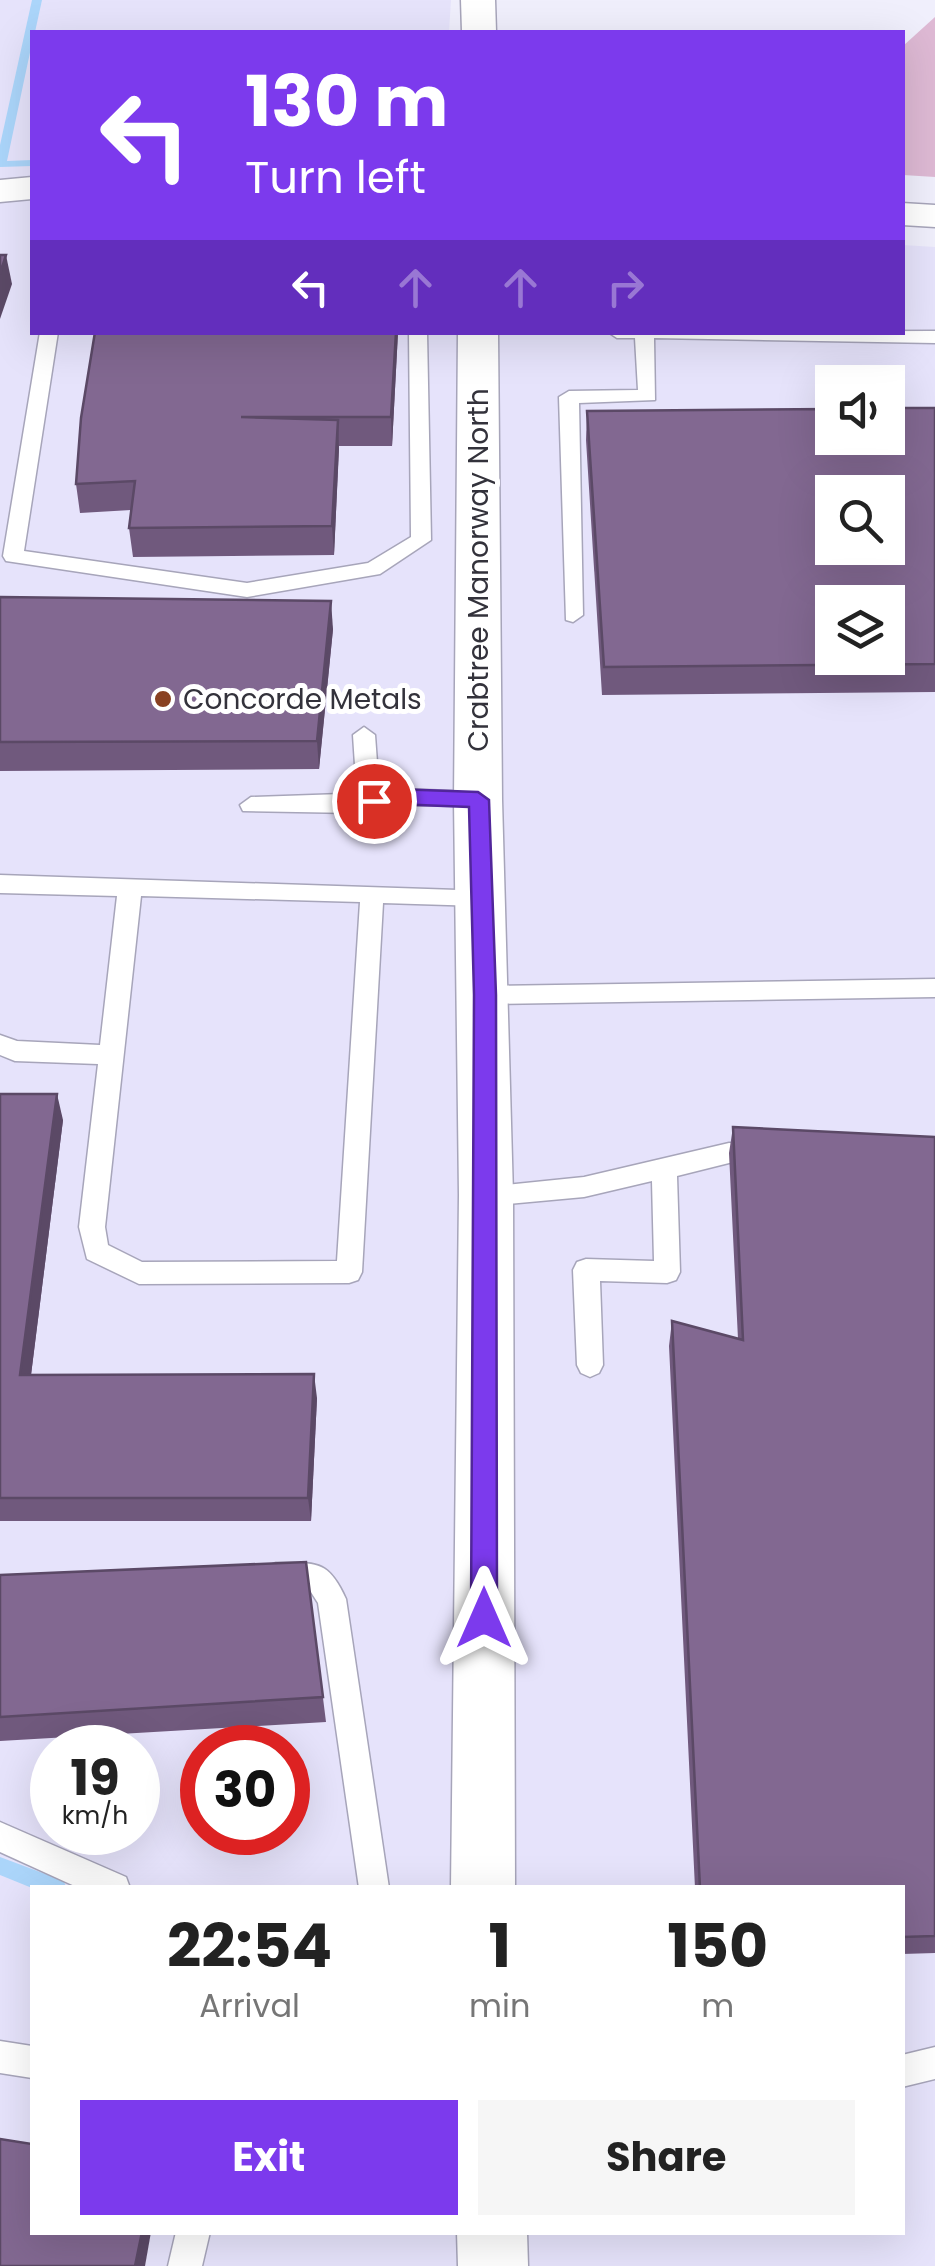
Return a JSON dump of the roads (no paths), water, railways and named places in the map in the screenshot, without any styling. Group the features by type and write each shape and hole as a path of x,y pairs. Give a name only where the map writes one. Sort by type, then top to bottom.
{"street":[{"path":"478,0 478,30"},
{"path":"0,192 30,188"},
{"path":"905,214 935,216"},
{"name":"Crabtree Manorway North","path":"478,335 478,800 485,995 486,1195 482,1885"},
{"path":"492,2235 492,2266"}],"lane":[{"path":"49,335 13,556 246,590 373,569 421,540 418,335"},
{"path":"574,615 569,397 648,396 644,335"},
{"path":"790,335 935,337"},
{"path":"364,736 367,780 394,797"},
{"path":"251,805 354,804 394,797 478,800"},
{"path":"0,884 480,897"},
{"path":"130,887 92,1227 96,1251 139,1273 349,1272 372,894"},
{"path":"485,995 935,988"},
{"path":"0,1044 16,1051 111,1055"},
{"path":"486,1195 538,1194 584,1187 729,1153 785,1153"},
{"path":"590,1365 586,1270 667,1272 664,1169"},
{"path":"238,1576 317,1576 332,1599 374,1885"},
{"path":"0,1838 107,1885"},
{"path":"0,2057 30,2062"},
{"path":"905,2069 935,2062"},
{"path":"186,2266 192,2235"}],"waterway":[{"path":"30,30 37,0"},
{"path":"1,164 30,32"},
{"path":"1,164 30,163"},
{"path":"0,1866 49,1885"}],"place":[{"name":"Concorde Metals","path":"163,699"}]}
